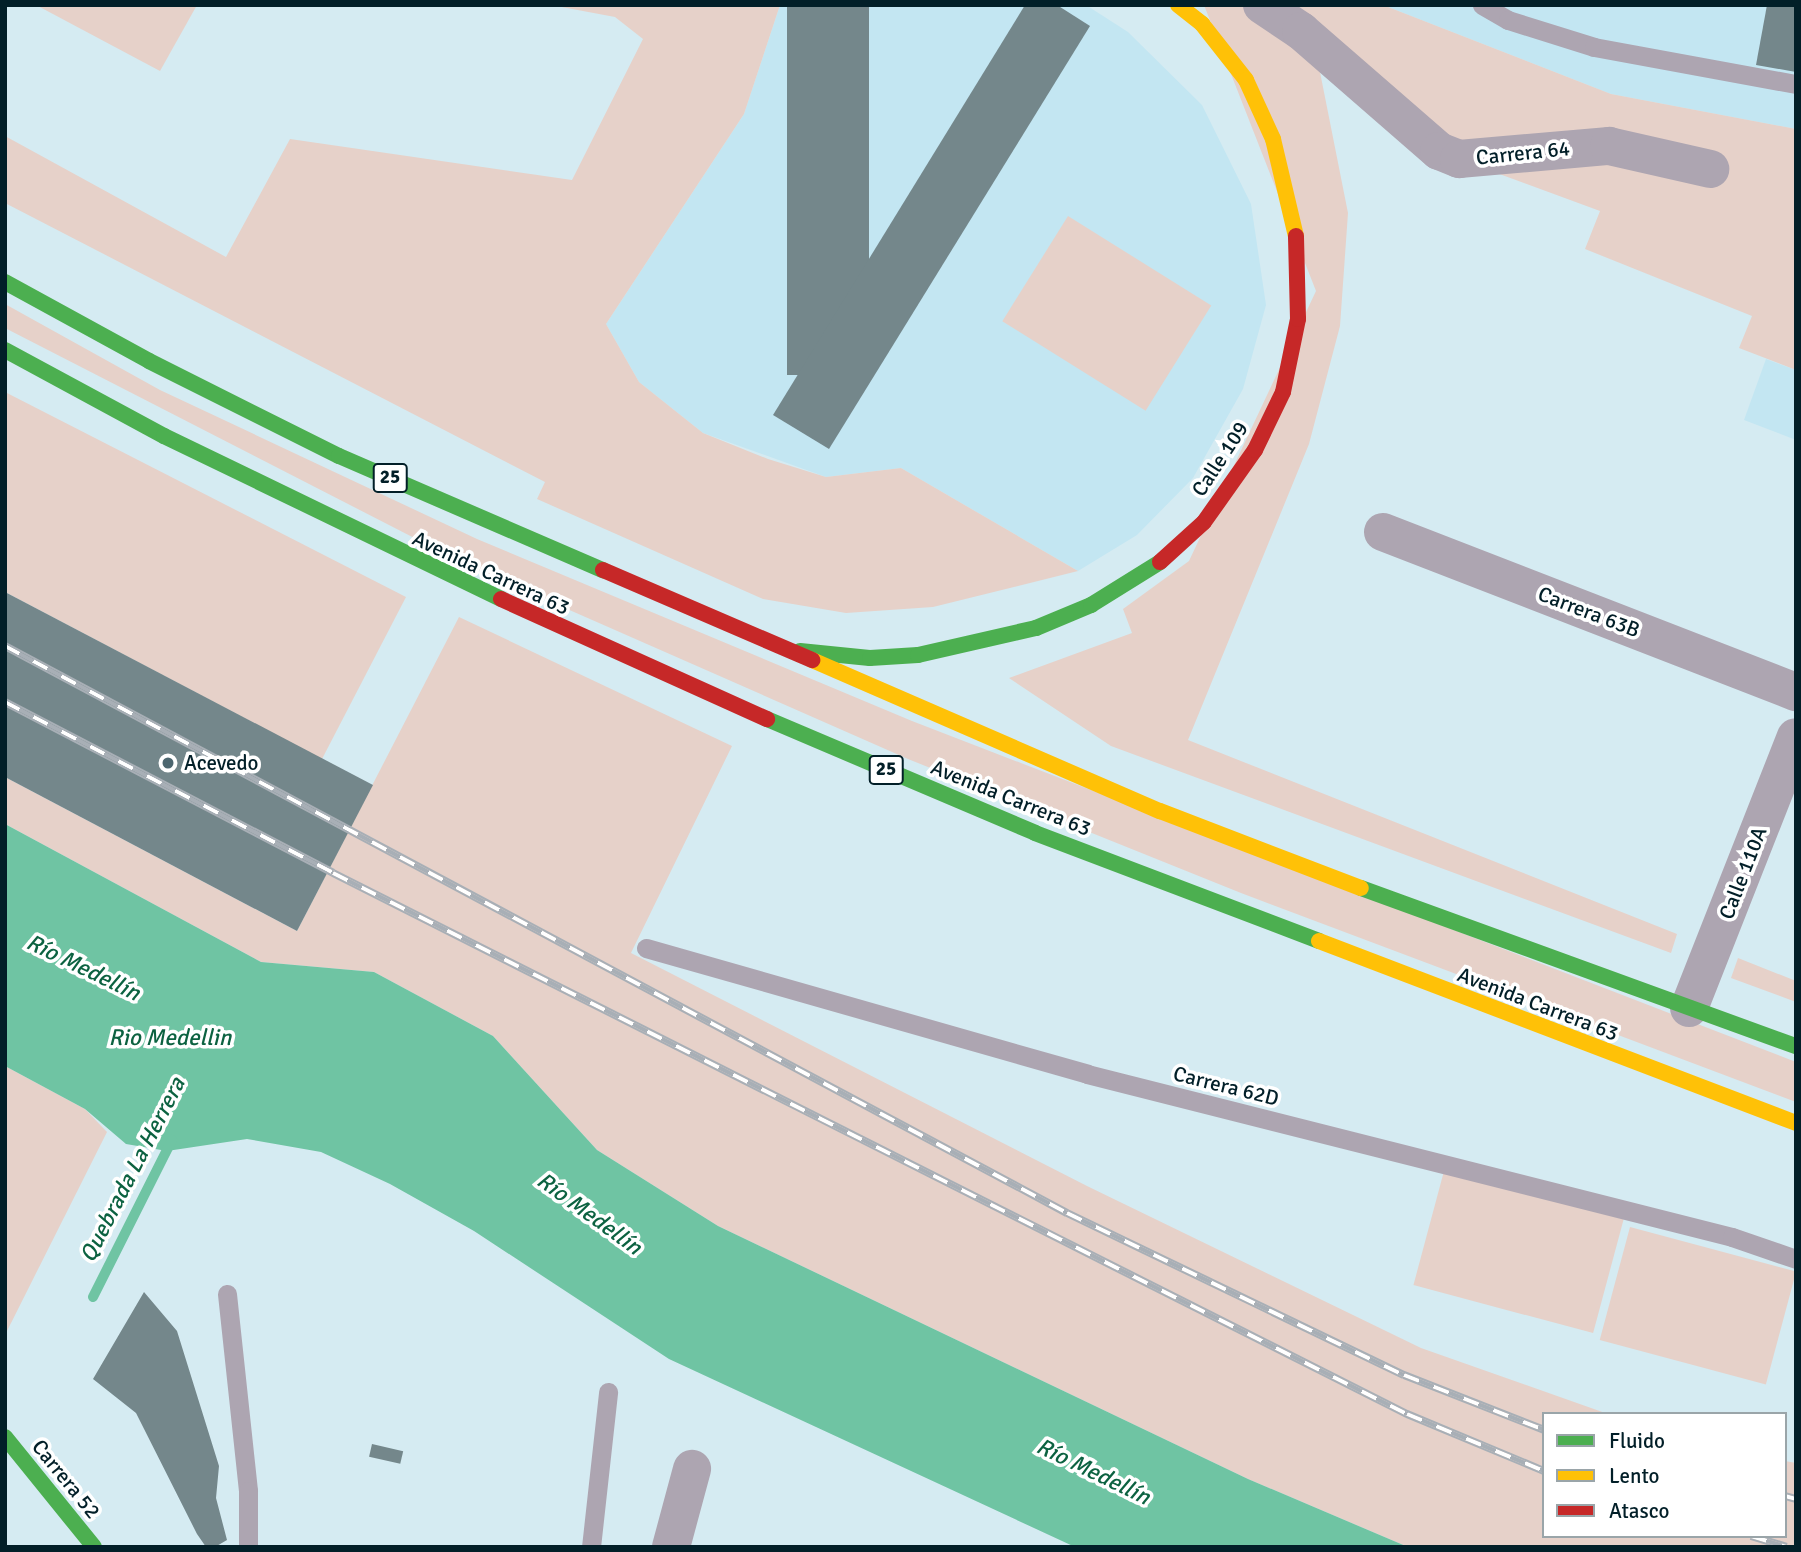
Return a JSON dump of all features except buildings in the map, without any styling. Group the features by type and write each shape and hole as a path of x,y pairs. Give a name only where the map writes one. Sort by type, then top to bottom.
{"main road":[{"name":"Calle 109","path":"786,649 870,657 918,655 1036,628 1091,605 1159,563 1204,522 1255,450 1283,392 1298,319 1296,231 1273,139 1246,80 1202,24 1178,5"},
{"name":"25","path":"5,282 171,373 339,457 1200,828 1796,1046"},
{"name":"Avenida Carrera 63","path":"5,351 390,549 808,737 1035,833 1796,1123"},
{"name":"Carrera 52","path":"5,1437 94,1547"}],"street":[{"name":"Carrera 64","path":"1262,5 1301,31 1438,151 1459,159 1609,146 1710,169"},
{"name":"Carrera 63B","path":"1383,532 1796,692"},
{"name":"Calle 110A","path":"1689,1008 1796,737"},
{"path":"671,1547 692,1469"}],"lane":[{"path":"1482,5 1507,12 1594,47 1796,84"},
{"name":"Carrera 62D","path":"646,948 1087,1074 1732,1237 1796,1259"},
{"path":"227,1294 248,1491 248,1547"},
{"path":"591,1547 608,1392"}],"shaded area":[{"path":"36,5 197,5 160,71"},
{"path":"551,5 780,5 744,114 606,324 639,382 703,433 768,459 826,477 901,468 1078,571 933,607 846,613 763,599 537,499 545,482 5,203 5,136 226,257 290,139 572,180 643,39 615,17"},
{"path":"780,5 1086,5 1128,32 1202,105 1251,204 1266,305 1243,389 1193,478 1137,535 1078,571 901,468 826,477 703,433 639,382 606,324 744,114"},
{"path":"1204,5 1244,5 1320,72 1348,213 1340,326 1309,444 1188,740 1677,934 1671,953 1111,746 1009,678 1132,633 1123,609 1189,561 1316,291"},
{"path":"1279,5 1383,5 1611,94 1796,129 1796,370 1739,348 1752,316 1585,249 1600,211 1494,172"},
{"path":"1383,5 1796,5 1796,129 1611,94"},
{"path":"1068,216 1211,306 1146,411 1002,321"},
{"path":"5,304 160,390 477,539 912,721 1796,1062 1796,1102 1241,893 908,759 465,564 5,328"},
{"path":"1766,359 1796,370 1796,440 1744,420"},
{"path":"5,392 406,597 322,759 5,592"},
{"path":"459,617 732,746 631,953 1087,1186 1421,1348 1602,1412 1542,1412 1542,1538 1787,1538 1787,1461 1796,1463 1796,1547 1408,1547 1248,1479 718,1226 597,1150 493,1036 374,972 261,962 5,824 5,777 297,931"},
{"path":"1738,958 1796,981 1796,1002 1731,978"},
{"path":"5,1066 85,1109 107,1132 5,1335"},
{"path":"1444,1171 1624,1219 1593,1333 1413,1285"},
{"path":"1630,1227 1796,1271 1766,1385 1600,1340"}],"water":[{"name":"Rio Medellin","path":"5,824 261,962 374,972 493,1036 597,1150 718,1226 1248,1479 1408,1547 1075,1547 669,1359 474,1231 390,1184 321,1152 247,1139 167,1151 126,1144 85,1109 5,1066"}],"waterway":[{"name":"Quebrada La Herrera","path":"93,1297 172,1140"}],"railway":[{"path":"5,646 1067,1213 1404,1375 1542,1429"},
{"path":"5,702 333,873 1407,1414 1542,1470"},
{"path":"1787,1497 1796,1499"},
{"path":"1757,1538 1786,1547"}],"traffic: fast":[{"path":"5,282 149,361 339,456 603,570"},
{"path":"5,350 164,436 501,599"},
{"path":"800,651 870,658 918,655 1036,628 1091,605 1160,562"},
{"path":"767,719 1035,833 1319,941"},
{"path":"1361,888 1796,1046"},
{"path":"5,1437 94,1547"}],"traffic: slow":[{"path":"1178,5 1202,24 1246,80 1273,139 1296,236"},
{"path":"812,660 1160,811 1361,888"},
{"path":"1319,941 1796,1123"}],"traffic: jam":[{"path":"1160,562 1204,522 1255,450 1283,392 1298,319 1296,236"},
{"path":"603,570 812,660"},
{"path":"501,599 767,719"}],"place":[{"name":"Acevedo","path":"168,763"}],"water label":[{"name":"Río Medellín","path":"83,968"},
{"name":"Río Medellín","path":"589,1214"},
{"name":"Río Medellín","path":"1093,1472"}]}
